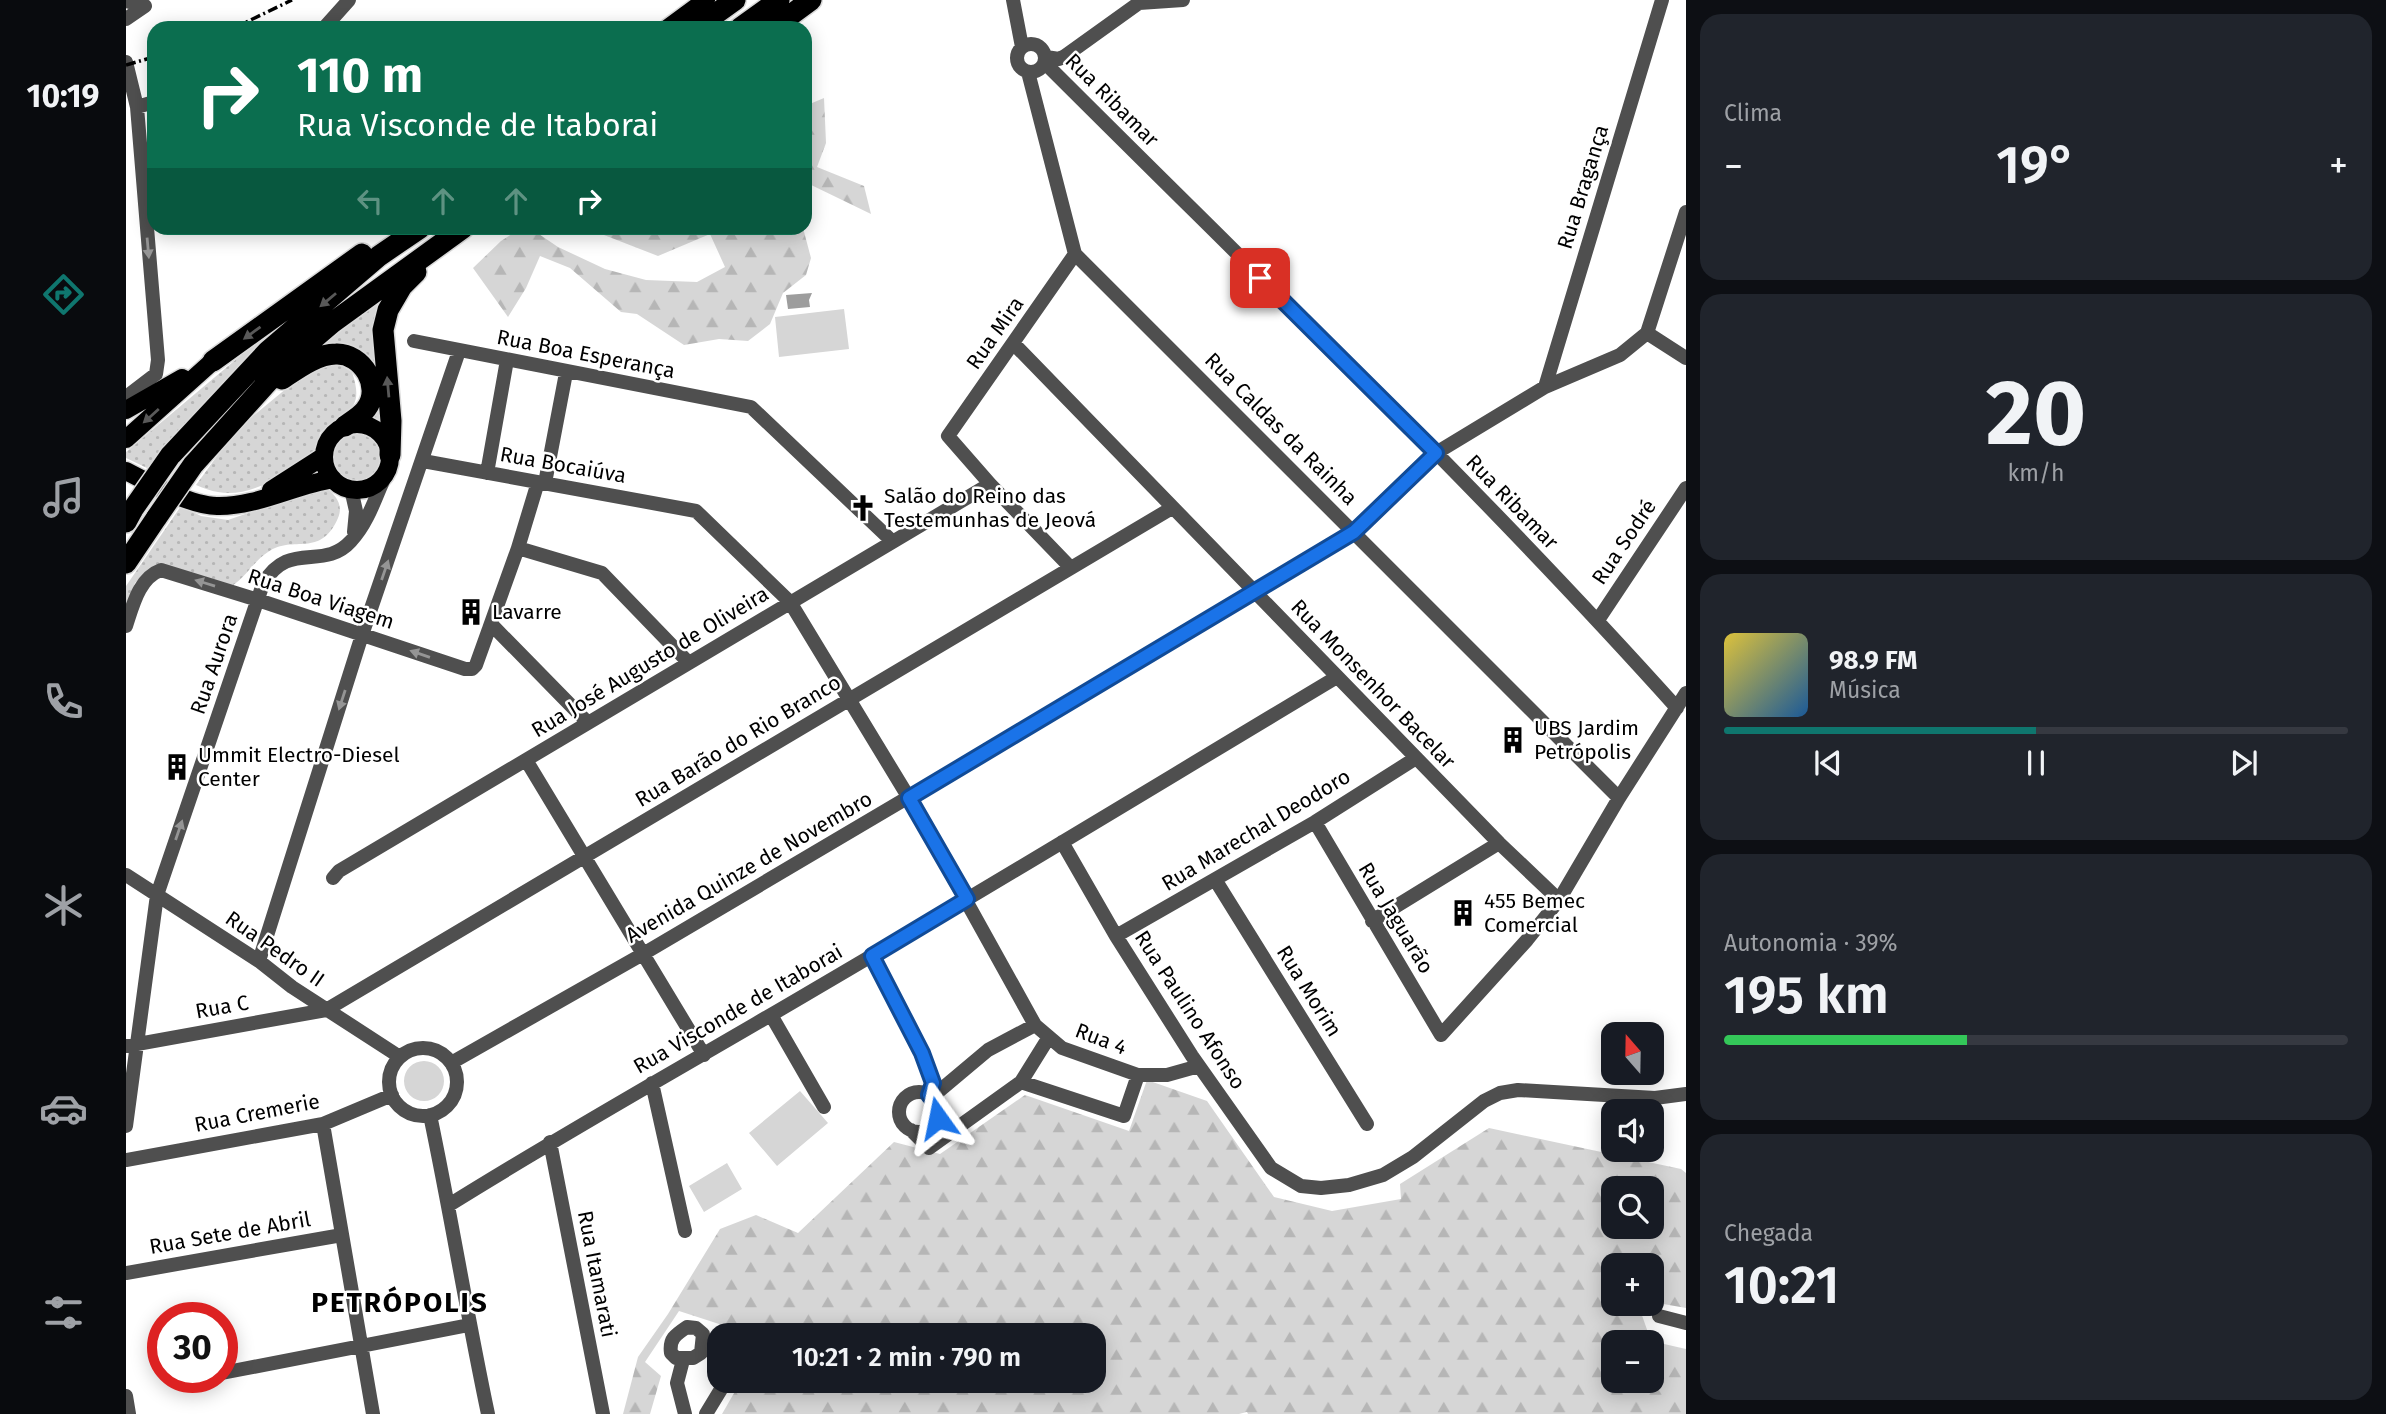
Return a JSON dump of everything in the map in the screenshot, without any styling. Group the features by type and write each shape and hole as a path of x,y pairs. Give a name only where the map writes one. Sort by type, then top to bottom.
{"highway":[{"path":"706,21 735,0"},
{"path":"750,21 779,0"},
{"path":"783,21 811,0"},
{"path":"213,361 366,251 397,235"},
{"path":"130,515 170,456 268,351 379,256 410,235"},
{"path":"126,563 193,465 284,364 332,323 453,235"},
{"path":"388,464 391,421 383,330 388,310 402,286 456,235"},
{"path":"246,405 294,371 320,358 336,354 360,363 372,385 372,396 366,409 345,426"}],"main road":[{"path":"678,21 706,0"},
{"path":"126,410 213,361"},
{"path":"126,439 213,361"},
{"path":"366,425 376,429 388,445 388,464 370,487 351,489 333,479 324,456 330,438 345,426 366,425"},
{"path":"249,501 324,456"},
{"path":"129,474 194,502 216,506 249,501 333,479"}],"street":[{"path":"330,21 349,0"},
{"path":"1013,0 1022,47"},
{"path":"1028,72 1036,72 1045,60 1065,56 1141,1 1183,0"},
{"name":"Rua Bragança","path":"1545,387 1662,0"},
{"path":"126,1 145,6 126,19"},
{"path":"1045,60 1039,46 1030,44 1022,47 1017,55 1018,64 1028,72 1075,254"},
{"name":"Rua Ribamar","path":"1045,60 1436,453 1598,620 1677,708"},
{"path":"126,62 137,107 147,227"},
{"path":"137,107 147,104"},
{"path":"1686,212 1647,333 1686,358"},
{"path":"126,397 156,374 158,360 148,235"},
{"name":"Rua Mira","path":"990,484 948,436 1075,254"},
{"name":"Rua Caldas da Rainha","path":"1075,254 1619,798"},
{"name":"Avenida Quinze de Novembro","path":"451,1063 909,798 1354,532 1436,453 1545,387 1620,355 1647,333"},
{"name":"Rua Boa Esperança","path":"414,341 566,373 751,407 893,542"},
{"name":"Rua Monsenhor Bacelar","path":"1014,344 1499,843 1559,900"},
{"path":"259,961 362,635 459,351"},
{"path":"487,473 507,360"},
{"path":"566,373 541,483 491,624 589,723"},
{"name":"Rua Bocaiúva","path":"423,461 696,511 790,602"},
{"path":"351,541 370,511 388,464"},
{"path":"990,484 1071,568"},
{"name":"Rua José Augusto de Oliveira","path":"333,878 339,871 990,484"},
{"name":"Rua Sodré","path":"1598,620 1686,488"},
{"path":"351,489 356,518 351,541"},
{"name":"Rua Barão do Rio Branco","path":"326,1010 1172,508"},
{"name":"Rua Aurora","path":"126,1126 132,1045 157,895 258,600 271,570 281,562 326,556 351,541"},
{"path":"518,548 603,573 688,662"},
{"name":"Rua Boa Viagem","path":"126,626 143,582 152,573 161,570 465,669 472,669 476,665 491,624"},
{"path":"790,602 909,798 1035,1026 988,1050 930,1096"},
{"name":"Rua Visconde de Itaborai","path":"449,1205 550,1142 872,956 1337,677"},
{"path":"1559,900 1619,798 1686,693"},
{"name":"Rua Marechal Deodoro","path":"1116,936 1216,881 1416,758"},
{"path":"526,760 704,1055"},
{"name":"Rua Jaguarão","path":"1315,822 1441,1035 1527,940 1559,900"},
{"name":"Rua Paulino Afonso","path":"1062,842 1116,936 1199,1066 1271,1168 1301,1186 1321,1188 1349,1185 1383,1175 1413,1157 1484,1101 1500,1093 1518,1090 1655,1098 1686,1094"},
{"path":"1372,921 1499,843"},
{"name":"Rua Pedro II","path":"126,876 259,961 292,987 400,1058"},
{"name":"Rua Morim","path":"1216,881 1367,1124"},
{"path":"872,956 922,1053 933,1083 930,1096"},
{"name":"Rua C","path":"132,1045 326,1010"},
{"path":"771,1015 824,1107"},
{"name":"Rua 4","path":"1035,1026 1062,1048 1138,1075 1167,1075 1199,1066"},
{"path":"911,1130 924,1131 935,1124 938,1105 930,1096 917,1093 905,1098 900,1115 902,1121 911,1130 929,1148 1021,1082 1049,1037"},
{"path":"432,1050 451,1063 457,1084 455,1095 440,1111 418,1116 398,1105 392,1095 390,1075 400,1058 410,1051 432,1050"},
{"path":"1021,1082 1124,1116 1138,1075"},
{"path":"652,1083 685,1231"},
{"name":"Rua Cremerie","path":"126,1160 323,1124 392,1095"},
{"path":"430,1115 488,1414"},
{"path":"323,1124 373,1414"},
{"name":"Rua Itamarati","path":"550,1142 603,1414"},
{"name":"Rua Sete de Abril","path":"126,1273 342,1234"},
{"path":"1659,1316 1686,1323"},
{"path":"238,1370 469,1325"},
{"path":"703,1334 701,1353 693,1358 683,1360 671,1353 671,1341 687,1327 696,1328 707,1335"},
{"path":"683,1360 677,1383 685,1414"},
{"path":"706,1414 719,1393"},
{"path":"126,1396 129,1414"}],"green space":[{"path":"824,98 826,143 817,167 864,186 871,214 812,185 812,103"},
{"path":"510,235 540,235 558,247 605,269 646,280 697,282 725,267 710,235 805,235 811,258 806,275 783,293 770,324 748,341 719,339 684,345 637,314 621,312 570,268 540,256 526,288 508,317 473,268"},
{"path":"604,235 708,235 658,256"},
{"path":"328,289 211,396 147,468 126,458 126,452 279,323"},
{"path":"388,296 387,425 369,416 373,374 312,354"},
{"path":"844,309 849,349 779,357 775,317"},
{"path":"322,364 339,364 352,372 356,395 351,408 320,433 316,455 256,488 231,493 196,485 236,430 287,388"},
{"path":"356,433 373,440 380,457 373,474 356,481 339,474 332,457 339,440"},
{"path":"325,486 335,496 340,513 331,530 323,538 306,544 278,547 268,552 232,586 158,565 135,583 126,606 126,586 181,506 201,516 228,520"},
{"path":"424,1061 432,1062 438,1067 443,1073 443,1089 438,1095 432,1100 424,1101 416,1100 410,1095 405,1089 404,1081 405,1073 410,1067 416,1062"},
{"path":"1147,1080 1207,1101 1274,1197 1332,1211 1401,1199 1400,1184 1489,1128 1601,1152 1601,1162 1648,1162 1681,1169 1686,1173 1686,1308 1664,1304 1664,1253 1601,1253 1601,1316 1642,1316 1647,1330 1601,1330 1601,1393 1664,1393 1664,1344 1686,1349 1686,1414 722,1414 734,1393 1106,1393 1106,1323 716,1323 679,1311 645,1362 661,1376 650,1414 623,1414 638,1357 720,1229 756,1215 798,1233 894,1142 940,1154 1025,1095 1129,1131"},
{"path":"800,1091 828,1123 777,1166 749,1133"},
{"path":"727,1163 742,1189 704,1212 689,1186"}],"water":[{"path":"812,293 810,307 788,309 786,295"}],"railway":[{"path":"248,21 292,0"},
{"path":"126,65 147,59"}],"place":[{"name":"Salão do Reino das Testemunhas de Jeová","path":"863,508"},
{"name":"Lavarre","path":"471,612"},
{"name":"UBS Jardim Petrópolis","path":"1513,740"},
{"name":"Ummit Electro-Diesel Center","path":"177,767"},
{"name":"455 Bemec Comercial","path":"1463,913"}],"district":[{"name":"PETRÓPOLIS","path":"400,1302"}],"route":[{"path":"938,1118 938,1105 929,1095 933,1083 922,1053 872,956 967,899 909,798 1354,532 1436,453 1260,278"}]}
